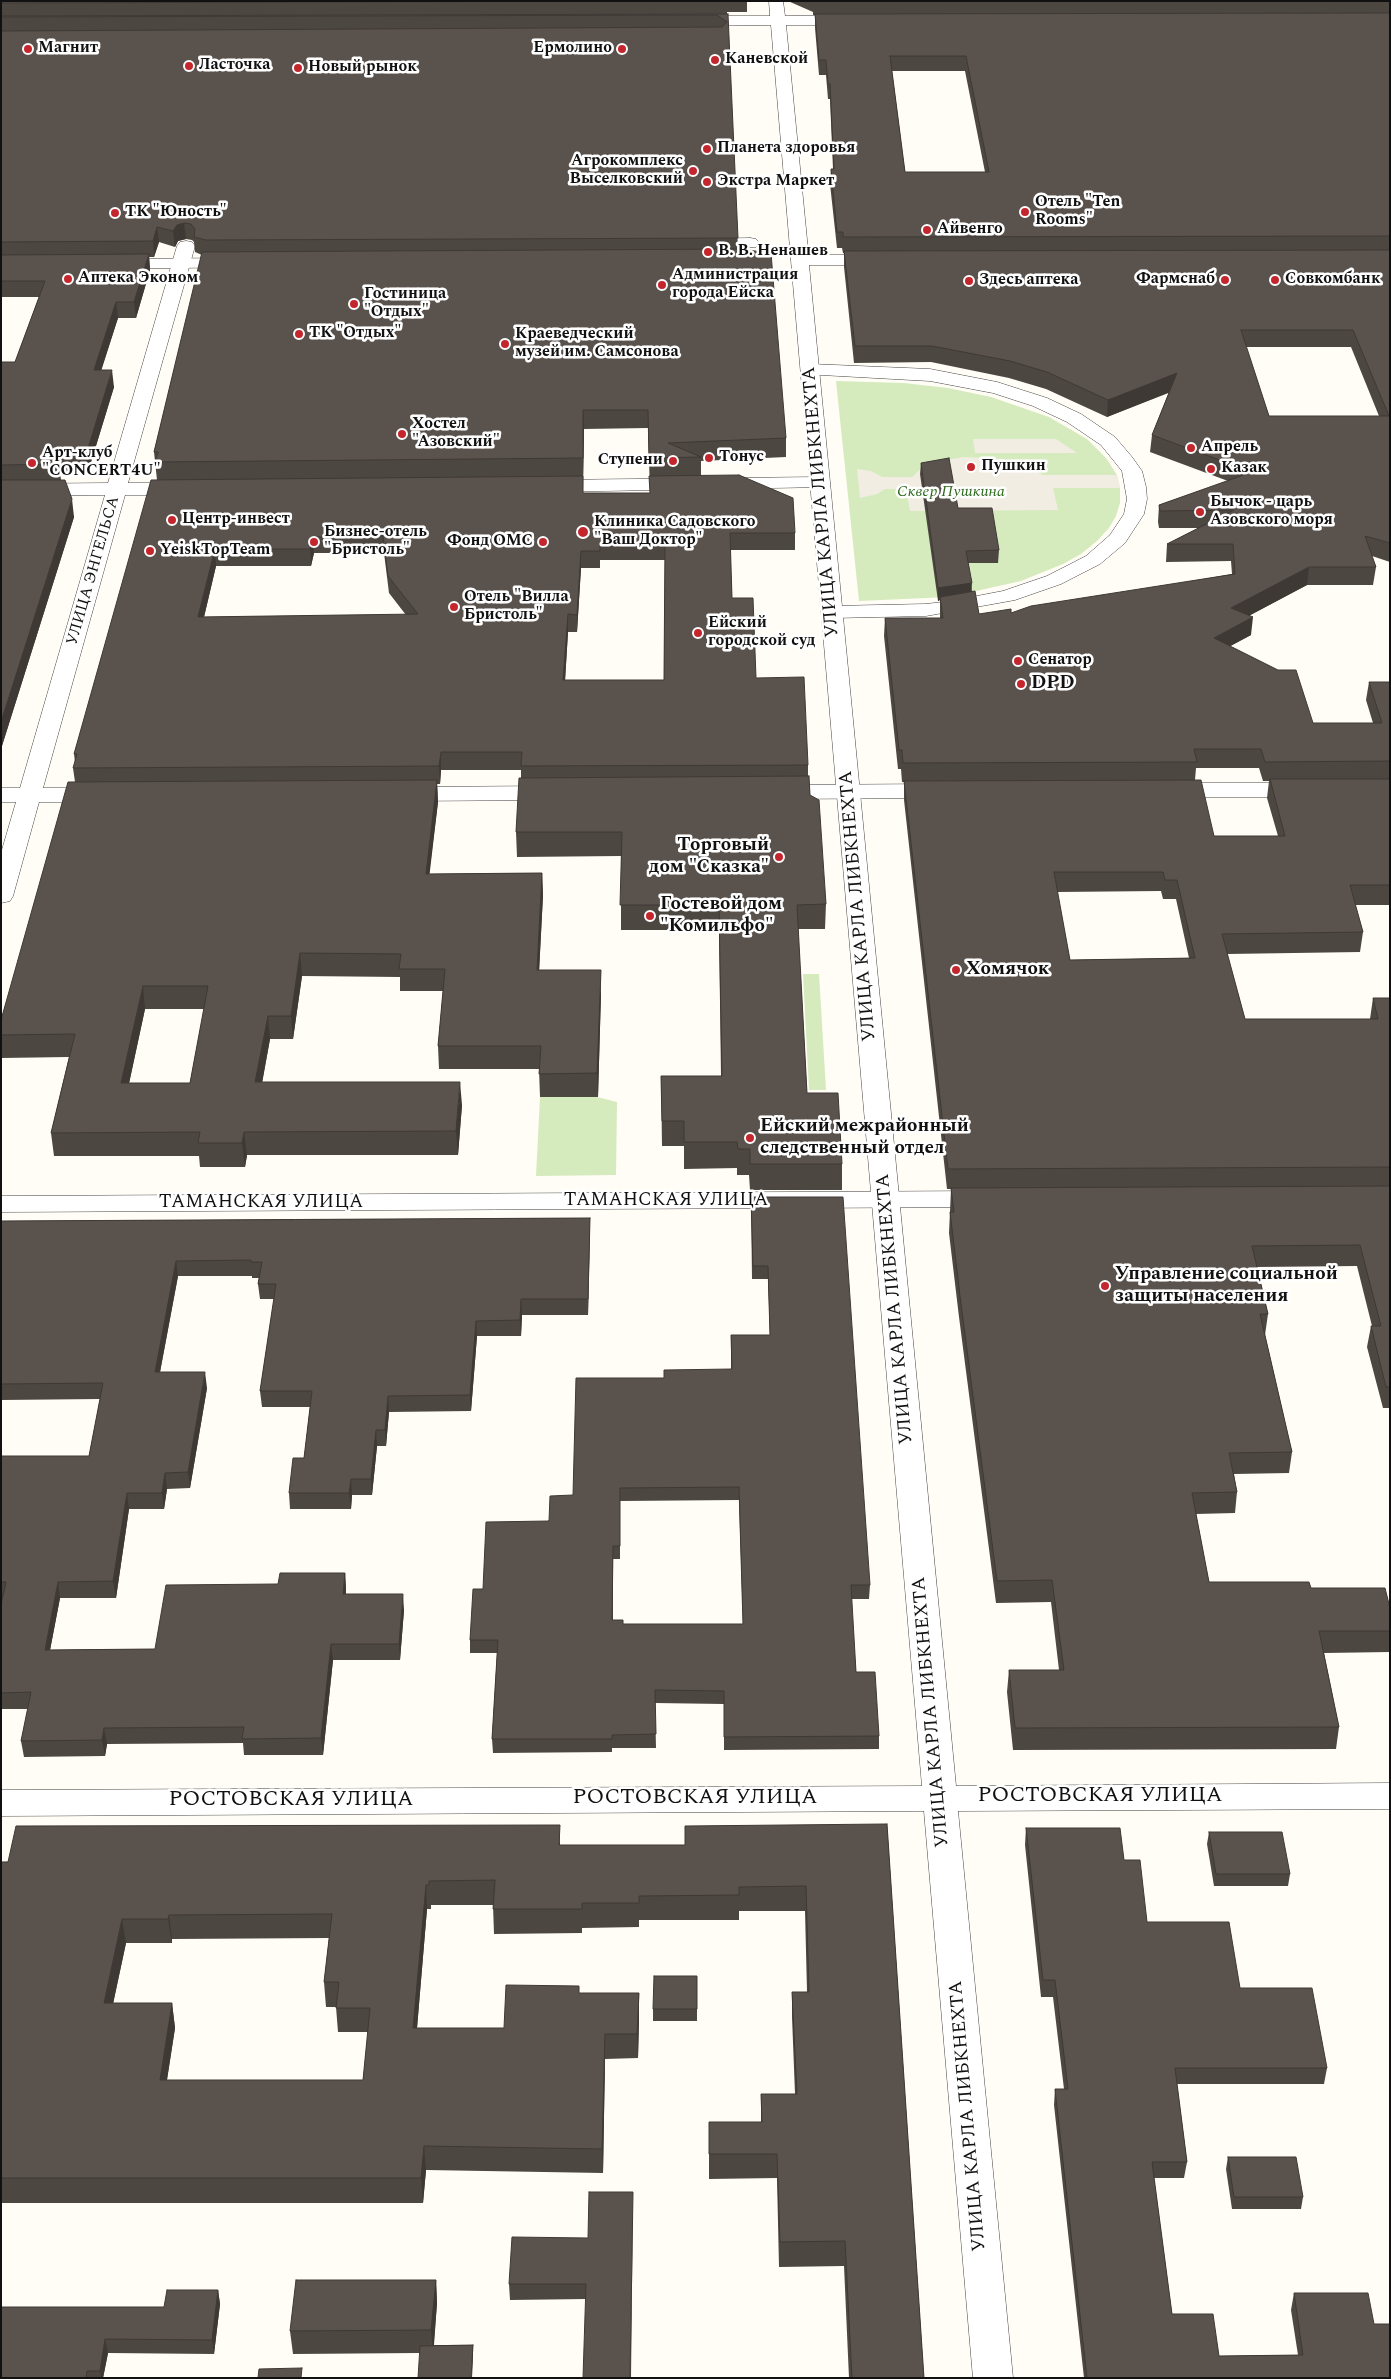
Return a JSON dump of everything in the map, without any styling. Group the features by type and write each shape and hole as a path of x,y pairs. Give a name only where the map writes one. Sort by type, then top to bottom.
{"street":[{"name":"УЛИЦА КАРЛА ЛИБКНЕХТА","path":"776,1 993,2378"},
{"path":"671,21 866,20"},
{"path":"688,36 717,36"},
{"path":"680,244 750,244"},
{"path":"167,246 184,255"},
{"path":"184,255 206,246"},
{"path":"101,264 184,255 254,263"},
{"name":"УЛИЦА ЭНГЕЛЬСА","path":"1,896 184,255"},
{"path":"800,260 903,260"},
{"path":"810,370 873,371 930,375 997,388 1040,402 1074,418 1108,441 1132,472 1137,498 1134,514 1118,539 1093,560 1054,580 1008,596 951,607 926,610 832,612"},
{"path":"521,486 820,483"},
{"path":"1,490 208,488"},
{"path":"1145,790 1331,790"},
{"path":"754,792 959,791"},
{"path":"378,794 576,793"},
{"path":"1,795 122,795"},
{"name":"ТАМАНСКАЯ УЛИЦА","path":"1,1204 1014,1199"},
{"name":"РОСТОВСКАЯ УЛИЦА","path":"1,1803 1390,1796"}],"green space":[{"name":"Сквер Пушкина","path":"836,381 904,383 948,388 991,397 1049,417 1087,439 1106,458 1117,475 1120,488 1120,503 1116,516 1109,528 1081,554 1063,564 1021,581 949,597 859,601"},
{"path":"803,974 819,974 826,1090 809,1090"},
{"path":"540,1097 597,1097 617,1102 616,1175 536,1176"}],"shaded area":[{"path":"973,439 1056,439 1077,453 975,453"},
{"path":"963,457 1002,459 1031,468 1043,475 1117,475 1120,488 1053,488 1058,510 910,511 906,489 885,489 877,494 860,498 857,469 871,471 882,477 912,477 923,467"}],"building":[{"path":"1,1 641,1 1,3"},
{"path":"1390,13 1390,236 843,237 843,232 837,232 831,169 834,169 830,84 828,84 826,60 819,60 815,14","holes":["890,56 966,56 989,172 905,172"]},
{"path":"728,14 738,238 206,240 194,237 195,229 191,224 184,223 177,225 173,231 157,227 153,241 1,242 1,31 722,27 727,22 717,15 1,16"},
{"path":"739,249 771,253 786,438 668,443 701,457 649,458 648,410 583,410 583,458 155,462 158,452 154,452 202,252"},
{"path":"1390,250 1390,543 1365,536 1376,567 1309,567 1231,608 1253,617 1214,638 1278,670 1296,670 1313,723 1382,723 1369,682 1390,682 1390,761 1265,762 1261,749 1194,749 1197,762 903,763 902,750 899,750 885,618 943,618 940,597 975,591 979,614 1011,609 1011,613 1031,606 1235,574 1233,544 1167,544 1234,510 1160,511 1159,505 1252,472 1152,435 1177,373 1108,400 1047,372 1010,361 932,346 855,346 844,251","holes":["1241,330 1353,330 1389,416 1269,416"]},
{"path":"149,254 134,302 116,302 94,370 112,370 86,455 55,455 59,464 1,465 1,362 15,362 45,281 1,281 1,255"},
{"path":"949,458 958,508 992,508 999,550 966,551 972,583 938,588 921,463"},
{"path":"739,475 793,498 795,533 730,533 732,598 753,598 756,678 804,677 808,765 521,766 522,752 441,752 439,766 73,768 77,754 74,754 151,480 583,476 583,493 650,493 649,476","holes":["383,536 388,576 418,614 198,617 215,549 310,549 313,537","600,543 665,543 664,680 563,680 568,614 577,615 581,551 600,551"]},
{"path":"1,480 65,480 72,499 1,722"},
{"path":"809,776 810,795 819,800 826,904 797,905 807,1093 838,1093 842,1164 750,1164 750,1149 738,1149 737,1142 684,1142 684,1121 662,1121 661,1076 722,1076 719,905 620,905 622,832 516,832 519,778"},
{"path":"1270,779 1390,779 1390,885 1350,885 1363,932 1222,934 1245,1019 1378,1019 1373,998 1390,998 1390,1167 948,1169 904,781 1201,780 1214,836 1285,836","holes":["1054,872 1163,872 1165,880 1177,880 1195,958 1070,960"]},
{"path":"437,780 426,874 542,873 537,970 601,970 597,1073 539,1074 541,1046 438,1046 445,969 399,969 401,954 300,953 291,1016 268,1016 255,1082 460,1082 456,1131 244,1132 242,1143 198,1143 200,1132 51,1133 75,1034 1,1035 1,1020 68,782","holes":["143,986 208,986 190,1083 121,1083"]},
{"path":"1390,1186 1390,1387 1386,1387 1371,1326 1381,1326 1360,1245 1252,1246 1268,1314 1260,1314 1292,1452 1229,1453 1237,1492 1192,1493 1209,1582 1309,1582 1311,1588 1385,1588 1390,1608 1390,1631 1319,1631 1339,1727 1015,1728 1009,1670 1064,1670 1052,1580 997,1581 950,1212 954,1212 951,1188"},
{"path":"751,1197 843,1197 870,1585 851,1585 856,1672 875,1672 879,1736 724,1737 724,1691 655,1690 656,1734 612,1735 612,1739 492,1739 498,1640 470,1640 473,1589 483,1589 486,1522 549,1521 550,1496 573,1495 576,1378 664,1378 664,1370 732,1369 731,1335 770,1335 768,1266 753,1266","holes":["739,1487 743,1624 623,1624 623,1620 612,1620 613,1546 620,1546 620,1488"]},
{"path":"590,1218 588,1299 521,1299 520,1320 476,1321 470,1395 388,1396 385,1430 376,1430 371,1479 351,1479 349,1493 289,1493 293,1458 304,1458 312,1391 260,1391 276,1284 258,1284 262,1262 251,1262 251,1260 176,1261 155,1372 205,1372 188,1472 165,1473 162,1493 127,1493 113,1581 58,1582 45,1650 155,1649 166,1585 278,1584 280,1573 345,1573 343,1594 403,1594 399,1644 331,1644 321,1738 242,1739 244,1727 104,1728 102,1740 21,1741 31,1692 1,1693 1,1605 6,1582 1,1582 1,1456 89,1456 103,1383 1,1384 1,1221"},
{"path":"887,1824 924,2378 852,2378 845,2241 780,2242 777,2154 709,2154 709,2122 762,2122 761,2094 797,2094 792,1992 809,1992 806,1886 739,1887 739,1895 639,1896 639,1903 582,1903 582,1909 493,1909 495,1880 429,1881 429,1885 426,1885 413,2028 504,2028 506,1985 579,1986 579,1993 639,1993 637,2034 605,2034 602,2149 424,2146 421,2178 1,2178 1,1862 8,1862 16,1826 560,1825 559,1845 685,1845 685,1826","holes":["332,1914 324,1982 339,1982 336,2008 370,2008 363,2080 160,2080 172,2003 104,2003 122,1919 168,1919 169,1915"]},
{"path":"1026,1828 1120,1828 1124,1860 1140,1860 1147,1922 1229,1922 1240,1988 1312,1988 1327,2068 1175,2068 1187,2162 1152,2162 1172,2314 1213,2314 1219,2356 1303,2355 1294,2293 1368,2293 1374,2324 1390,2324 1390,2378 1087,2378 1055,2089 1068,2089 1055,1980 1043,1980"},
{"path":"1209,1832 1282,1832 1290,1874 1216,1874"},
{"path":"654,1976 697,1976 697,2009 653,2009"},
{"path":"1228,2157 1296,2157 1303,2197 1234,2197"},
{"path":"589,2192 633,2192 630,2378 583,2378 586,2284 509,2284 512,2237 588,2238"},
{"path":"296,2280 436,2280 431,2330 290,2331"},
{"path":"167,2290 218,2290 212,2340 105,2339 100,2371 87,2371 86,2378 1,2378 1,2307 164,2307"},
{"path":"473,2345 471,2378 418,2378 420,2346"},
{"path":"302,2368 301,2378 258,2378 259,2369"}],"place":[{"name":"Магнит","path":"28,49"},
{"name":"Ермолино","path":"622,49"},
{"name":"Каневской","path":"715,60"},
{"name":"Ласточка","path":"189,66"},
{"name":"Новый рынок","path":"298,68"},
{"name":"Планета здоровья","path":"707,149"},
{"name":"Агрокомплекс Выселковский","path":"693,171"},
{"name":"Экстра Маркет","path":"707,182"},
{"name":"Отель \"Ten Rooms\"","path":"1025,212"},
{"name":"ТК \"Юность\"","path":"115,213"},
{"name":"Айвенго","path":"927,230"},
{"name":"В. В. Ненашев","path":"708,252"},
{"name":"Аптека Эконом","path":"68,279"},
{"name":"Фармснаб","path":"1225,280"},
{"name":"Совкомбанк","path":"1275,280"},
{"name":"Здесь аптека","path":"969,281"},
{"name":"Администрация города Ейска","path":"662,285"},
{"name":"Гостиница \"Отдых\"","path":"354,304"},
{"name":"ТК \"Отдых\"","path":"299,334"},
{"name":"Краеведческий музей им. Самсонова","path":"505,344"},
{"name":"Хостел \"Азовский\"","path":"402,434"},
{"name":"Апрель","path":"1191,448"},
{"name":"Тонус","path":"709,458"},
{"name":"Ступени","path":"673,461"},
{"name":"Арт-клуб \"CONCERT4U\"","path":"32,463"},
{"name":"Пушкин","path":"971,467"},
{"name":"Казак","path":"1211,469"},
{"name":"Бычок - царь Азовского моря","path":"1200,512"},
{"name":"Центр-инвест","path":"172,520"},
{"name":"Клиника Садовского \"Ваш Доктор\"","path":"583,532"},
{"name":"Бизнес-отель \"Бристоль\"","path":"314,542"},
{"name":"Фонд ОМС","path":"543,542"},
{"name":"YeiskTopTeam","path":"150,551"},
{"name":"Отель \"Вилла Бристоль\"","path":"454,607"},
{"name":"Ейский городской суд","path":"698,633"},
{"name":"Сенатор","path":"1018,661"},
{"name":"DPD","path":"1021,684"},
{"name":"Торговый дом \"Сказка\"","path":"779,857"},
{"name":"Гостевой дом \"Комильфо\"","path":"650,916"},
{"name":"Хомячок","path":"956,970"},
{"name":"Ейский межрайонный следственный отдел","path":"750,1138"},
{"name":"Управление социальной защиты населения","path":"1105,1286"}]}
